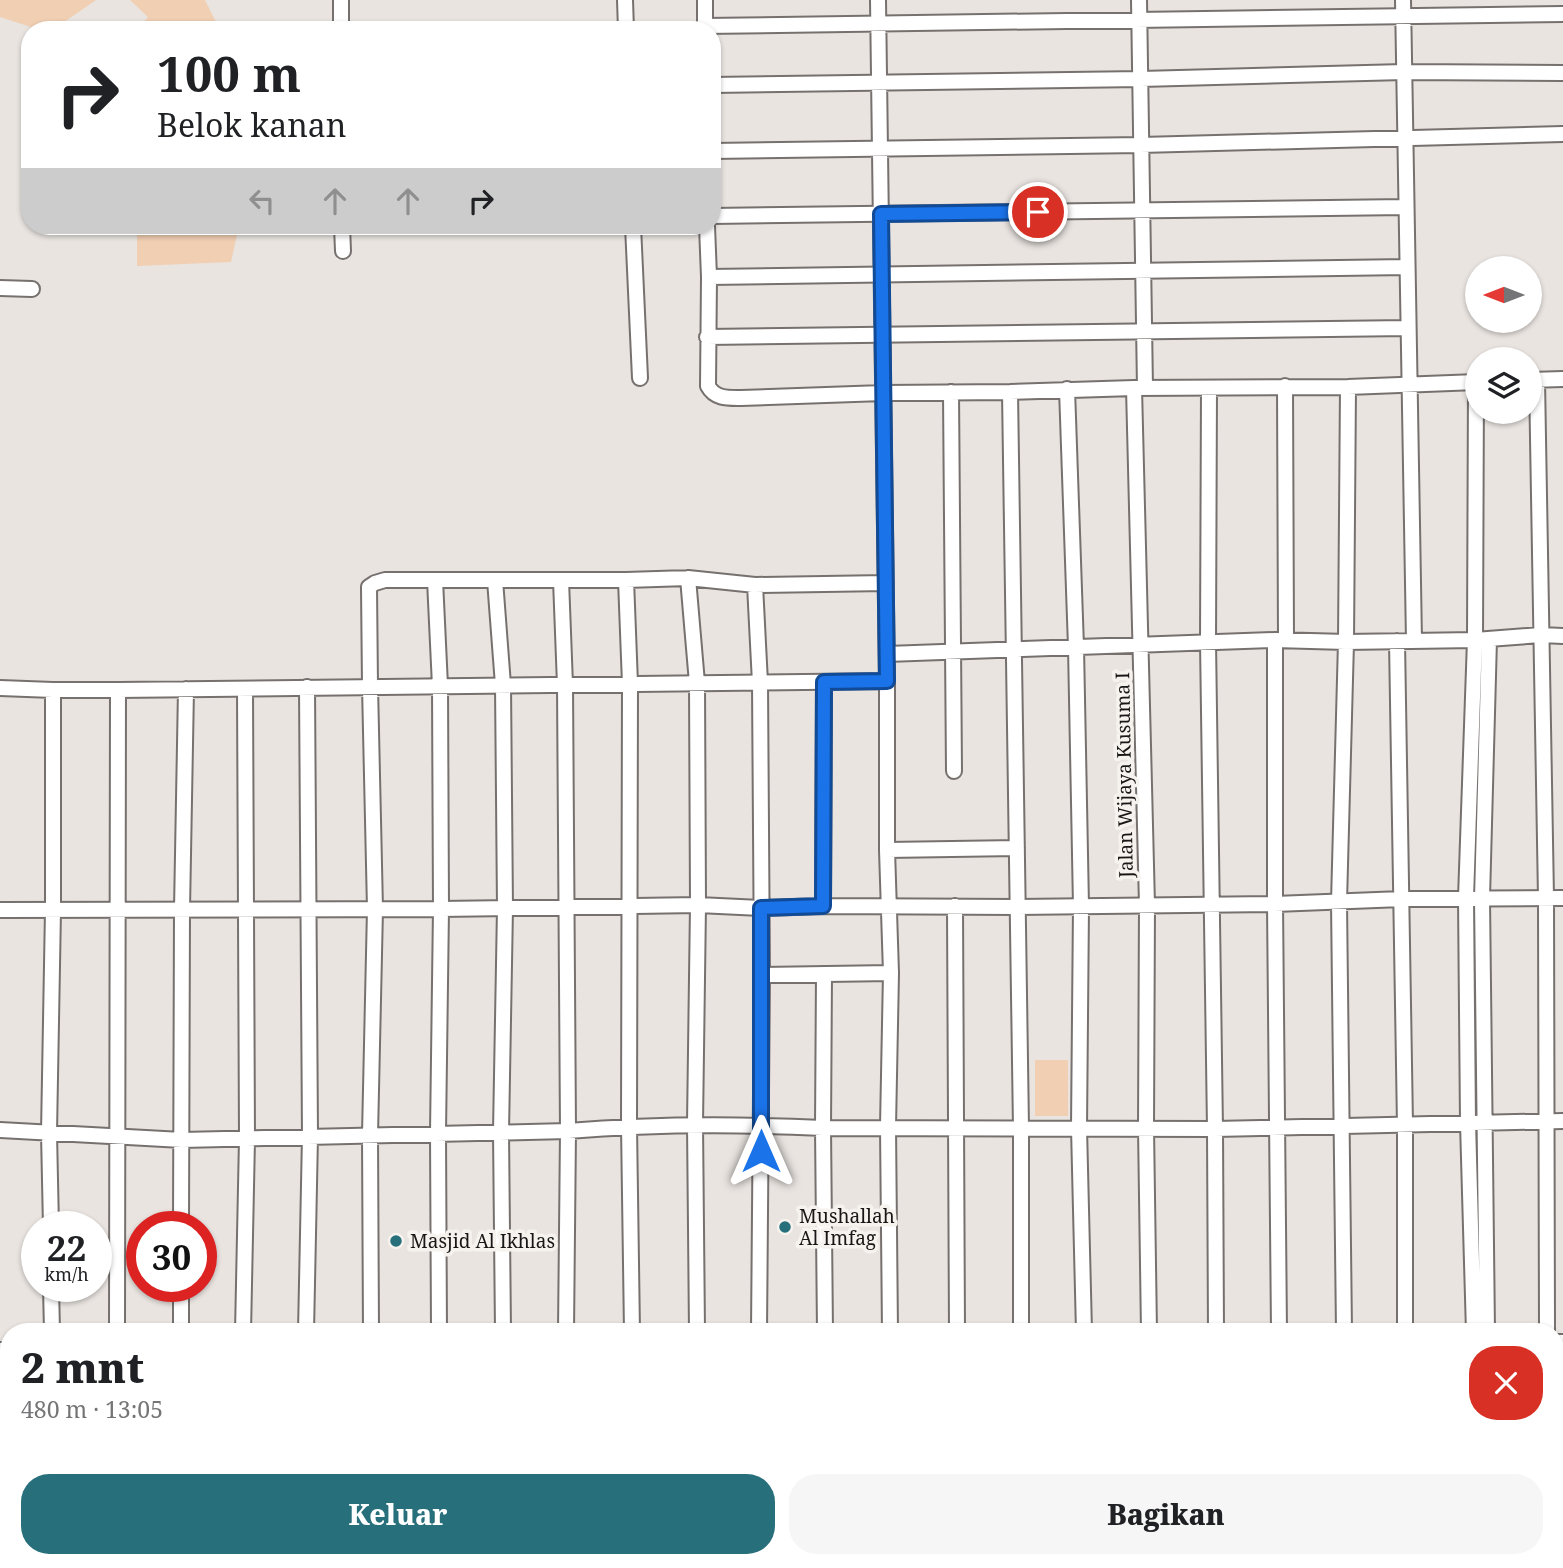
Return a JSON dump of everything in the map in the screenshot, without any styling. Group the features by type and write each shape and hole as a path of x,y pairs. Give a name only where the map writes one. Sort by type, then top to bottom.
{"street":[{"path":"341,0 341,21"},
{"path":"625,0 626,21"},
{"path":"705,0 705,21"},
{"path":"878,0 887,850 891,973 888,1128 890,1323"},
{"name":"Jalan Wijaya Kusuma I","path":"1139,0 1144,331 1139,388 1140,644 1147,905 1149,1323"},
{"path":"1404,0 1414,641"},
{"path":"721,28 1563,14"},
{"path":"721,85 1404,72 1563,73"},
{"path":"721,151 1141,145 1563,134"},
{"path":"721,216 1406,207"},
{"path":"342,235 343,251"},
{"path":"633,235 640,378"},
{"path":"707,235 708,386 716,396 741,398 1465,382"},
{"path":"709,277 1407,267"},
{"path":"0,288 32,289"},
{"path":"707,337 1408,328"},
{"path":"1542,380 1563,380"},
{"path":"1279,1323 1275,904 1285,386"},
{"path":"1344,1323 1339,902 1346,642 1348,387"},
{"path":"1209,388 1208,642 1216,1323"},
{"path":"1067,389 1081,906 1079,1128 1084,1323"},
{"path":"951,392 954,771"},
{"path":"1010,392 1021,1128 1021,1323"},
{"path":"1477,424 1482,639 1482,898 1488,1323"},
{"path":"1534,424 1546,898 1547,1323"},
{"path":"371,1323 370,1135 375,909 369,587 385,580 688,578 755,585 886,583"},
{"path":"688,578 697,683 697,1323"},
{"path":"435,580 440,686 439,1323"},
{"path":"495,580 503,685 503,1323"},
{"path":"561,580 567,907 566,1323"},
{"path":"626,580 630,684 629,1126 632,1323"},
{"path":"755,585 760,683 762,975 759,1323"},
{"path":"887,654 1280,640 1346,642 1563,636"},
{"path":"1474,1323 1466,898 1482,639"},
{"path":"1397,641 1405,1125 1405,1323"},
{"path":"0,688 245,689 887,681"},
{"path":"823,906 824,682"},
{"path":"306,1323 310,1136 307,687"},
{"path":"181,1211 186,689"},
{"path":"243,1323 247,1139 245,689"},
{"path":"51,1211 52,690"},
{"path":"117,1323 118,690"},
{"path":"887,850 1017,848"},
{"path":"0,910 308,910 698,905 761,908 1017,907 1563,898"},
{"path":"955,906 957,1323"},
{"path":"762,975 891,973"},
{"path":"824,974 825,1323"},
{"path":"0,1130 182,1140 568,1131 695,1124 823,1128 1215,1129 1563,1121"},
{"path":"51,1302 52,1323"},
{"path":"180,1323 181,1302"},
{"path":"31,1568 44,1568"}],"shaded area":[{"path":"0,0 96,0 66,21 21,21 21,24 0,17"},
{"path":"130,0 205,0 216,21 145,21 148,17"},
{"path":"137,235 237,235 231,262 137,266"},
{"path":"1035,1060 1068,1060 1068,1116 1035,1116"}],"place":[{"name":"Mushallah Al Imfag","path":"785,1227"},
{"name":"Masjid Al Ikhlas","path":"396,1241"}],"route":[{"path":"761,1151 761,908 823,906 824,682 887,681 881,214 1038,212"}]}
